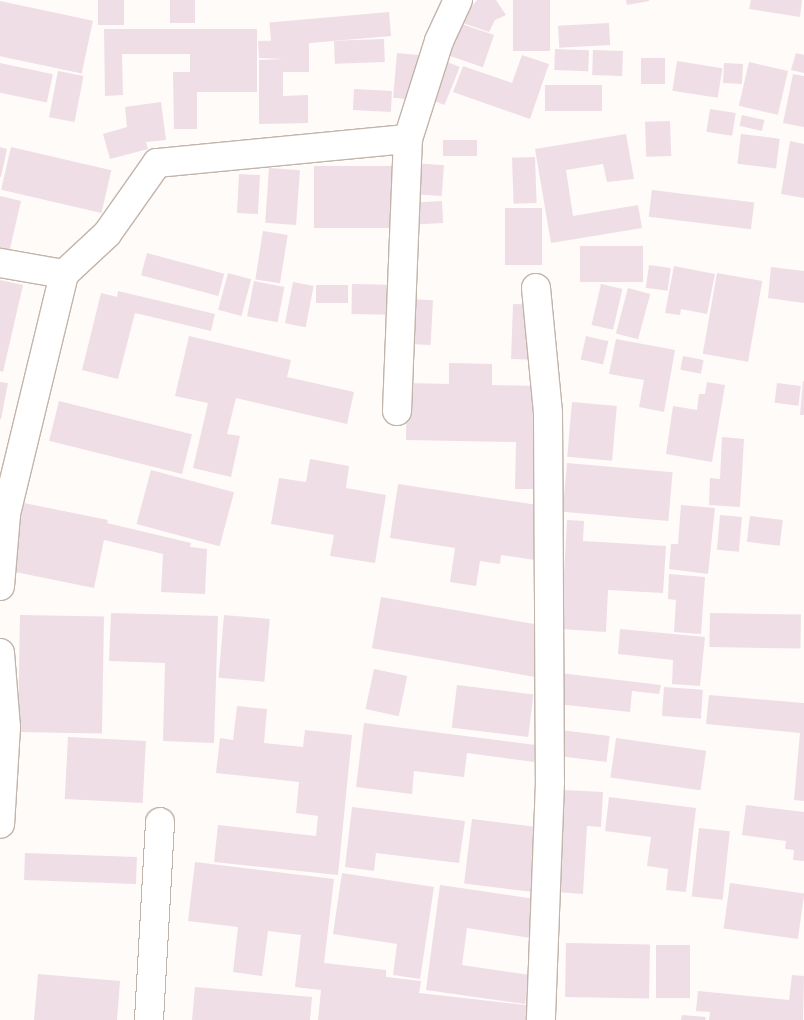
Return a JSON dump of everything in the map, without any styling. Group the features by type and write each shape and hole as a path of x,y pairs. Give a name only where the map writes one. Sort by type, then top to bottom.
{"street":[{"path":"397,411 408,139 440,41 458,0"},
{"path":"0,586 6,514 64,274 107,234 157,163 408,139"},
{"path":"0,263 64,274"},
{"path":"536,288 548,422 550,782 541,1020"},
{"path":"0,653 6,727 0,824"},
{"path":"149,1020 160,822"}],"building":[{"path":"98,0 124,0 124,25 98,25"},
{"path":"170,0 195,0 195,23 170,23"},
{"path":"477,0 496,0 506,15 495,20 489,32 460,22"},
{"path":"513,0 550,0 550,51 513,51"},
{"path":"626,0 649,0 649,1 627,5"},
{"path":"751,0 802,0 800,17 749,9"},
{"path":"0,1 93,21 82,74 0,56"},
{"path":"389,12 391,36 272,46 269,22"},
{"path":"459,23 494,35 483,67 448,55"},
{"path":"609,23 610,45 559,48 558,26"},
{"path":"104,29 257,29 257,92 197,92 197,129 174,129 173,72 190,72 190,54 122,54 123,95 105,96"},
{"path":"384,39 385,62 335,64 334,41"},
{"path":"309,40 309,72 283,72 283,96 308,95 308,123 259,124 259,60 284,59 259,58 258,41"},
{"path":"555,49 589,50 588,71 554,70"},
{"path":"593,50 623,51 622,76 592,75"},
{"path":"397,53 419,55 415,100 393,98"},
{"path":"796,53 804,55 804,73 791,70"},
{"path":"522,55 549,64 530,119 453,92 463,66 512,83"},
{"path":"641,58 665,58 665,84 641,84"},
{"path":"445,61 460,67 444,105 430,99"},
{"path":"677,61 722,68 718,98 672,91"},
{"path":"749,62 788,71 778,115 739,106"},
{"path":"0,63 53,74 47,103 0,93"},
{"path":"724,63 743,64 742,84 723,83"},
{"path":"58,71 84,76 75,122 49,117"},
{"path":"793,74 804,76 804,127 783,123"},
{"path":"545,85 602,85 602,111 545,111"},
{"path":"354,89 392,91 391,112 353,110"},
{"path":"161,102 166,140 146,142 148,149 110,159 103,134 127,127 125,107"},
{"path":"710,109 736,113 732,136 706,132"},
{"path":"742,115 764,120 762,131 740,126"},
{"path":"670,121 671,156 646,157 645,122"},
{"path":"626,134 634,179 607,182 603,164 566,170 573,216 638,205 642,228 551,243 535,149"},
{"path":"741,134 780,139 776,169 737,164"},
{"path":"443,140 477,140 477,156 443,156"},
{"path":"790,141 804,144 804,198 781,194"},
{"path":"0,147 7,149 1,177 0,177"},
{"path":"11,147 111,170 101,213 1,190"},
{"path":"535,157 537,203 514,204 512,158"},
{"path":"413,163 444,165 442,196 411,194"},
{"path":"314,166 393,166 393,228 314,228"},
{"path":"269,168 300,170 296,225 265,223"},
{"path":"239,174 260,175 258,214 237,213"},
{"path":"652,190 754,203 751,229 649,217"},
{"path":"0,196 21,201 9,253 0,251"},
{"path":"442,201 443,223 415,224 414,202"},
{"path":"505,208 542,208 542,265 505,265"},
{"path":"263,231 288,235 280,283 255,279"},
{"path":"580,246 643,246 643,282 580,282"},
{"path":"147,253 224,274 218,296 141,275"},
{"path":"649,265 671,268 668,291 646,288"},
{"path":"674,266 715,274 707,314 681,309 680,315 665,313"},
{"path":"771,267 804,271 804,303 768,298"},
{"path":"228,273 251,279 241,316 218,310"},
{"path":"717,273 762,281 748,362 703,354"},
{"path":"0,280 23,285 3,372 0,371"},
{"path":"254,281 284,287 278,322 247,316"},
{"path":"293,282 314,286 306,327 285,323"},
{"path":"352,284 391,285 390,315 351,314"},
{"path":"601,284 622,289 613,330 592,325"},
{"path":"316,285 348,285 348,303 316,303"},
{"path":"628,288 650,294 638,339 616,333"},
{"path":"118,291 215,314 211,331 135,313 118,379 82,370 101,293 117,297"},
{"path":"411,299 433,300 431,345 409,344"},
{"path":"513,304 536,305 534,360 511,359"},
{"path":"189,336 291,360 287,377 354,392 347,424 236,398 227,434 240,436 231,477 193,468 208,403 175,396"},
{"path":"586,336 608,341 603,365 581,359"},
{"path":"616,339 675,350 664,412 639,407 644,380 609,374"},
{"path":"683,356 704,360 701,374 680,370"},
{"path":"449,363 492,364 492,385 538,386 535,489 515,489 516,442 406,440 407,383 449,384"},
{"path":"803,381 804,415 800,415"},
{"path":"0,382 8,383 1,419 0,419"},
{"path":"707,382 725,385 712,462 666,454 673,406 697,410 699,394 705,394"},
{"path":"777,383 801,386 798,406 775,403"},
{"path":"59,401 192,434 182,474 49,441"},
{"path":"572,402 617,406 612,461 567,457"},
{"path":"722,437 744,439 740,507 709,505 710,478 720,479"},
{"path":"310,459 349,466 346,488 386,495 375,563 330,556 334,535 271,524 279,478 306,482"},
{"path":"567,463 673,472 668,521 563,512"},
{"path":"151,470 234,492 220,546 137,524"},
{"path":"398,484 544,506 535,560 501,555 500,564 480,561 476,586 450,582 455,548 390,538"},
{"path":"24,503 108,520 107,523 191,543 190,547 207,549 205,594 161,592 163,554 104,540 94,588 10,571"},
{"path":"681,505 715,508 708,574 669,569 671,544 678,544"},
{"path":"720,515 742,517 739,552 717,550"},
{"path":"750,516 783,520 780,546 747,542"},
{"path":"567,520 584,521 583,541 666,546 663,593 608,590 606,632 561,629"},
{"path":"669,574 705,577 701,634 674,632 676,600 668,599"},
{"path":"381,597 544,626 535,677 372,648"},
{"path":"111,613 218,616 214,743 163,741 165,663 109,661"},
{"path":"710,613 801,615 800,649 709,647"},
{"path":"20,615 104,616 102,733 18,732"},
{"path":"224,615 270,619 264,682 219,678"},
{"path":"620,629 705,637 700,686 672,684 673,660 618,654"},
{"path":"374,669 407,676 399,716 365,709"},
{"path":"560,673 661,685 659,694 632,691 630,712 557,704"},
{"path":"457,685 533,694 528,737 452,728"},
{"path":"664,687 703,690 701,719 662,716"},
{"path":"709,695 804,703 804,801 794,800 800,733 706,724"},
{"path":"237,706 267,709 264,743 303,747 305,730 352,735 338,875 214,862 218,825 316,836 318,816 296,813 299,782 216,773 220,738 233,740"},
{"path":"364,723 536,745 534,762 467,753 464,777 414,771 412,794 356,787"},
{"path":"560,730 610,736 606,762 557,756"},
{"path":"68,737 146,741 143,803 65,799"},
{"path":"616,738 706,751 701,790 610,778"},
{"path":"563,790 603,792 601,827 587,826 583,894 557,892"},
{"path":"609,797 696,808 686,892 666,890 668,869 647,866 651,837 605,831"},
{"path":"746,805 804,812 804,861 793,860 794,850 785,849 786,841 742,835"},
{"path":"352,807 465,821 459,863 376,853 374,871 345,867"},
{"path":"472,819 541,828 534,892 464,884"},
{"path":"699,828 730,831 723,900 692,897"},
{"path":"25,853 137,857 136,884 24,880"},
{"path":"195,862 334,879 324,963 386,970 386,977 421,981 419,993 534,1006 532,1020 318,1020 321,990 295,987 301,935 268,931 262,976 233,972 238,927 188,921"},
{"path":"342,873 434,887 420,979 393,975 397,944 333,934"},
{"path":"730,883 804,893 798,939 724,929"},
{"path":"440,885 542,900 537,939 467,928 462,965 529,975 525,1004 426,990"},
{"path":"566,943 650,944 649,998 565,997"},
{"path":"656,945 690,945 690,998 656,998"},
{"path":"38,974 120,981 117,1020 34,1020"},
{"path":"792,975 804,976 803,1020 709,1020 710,1012 696,1011 698,991 789,1000"},
{"path":"195,987 312,997 310,1020 192,1020"},
{"path":"682,1015 706,1017 705,1020 681,1020"}]}
